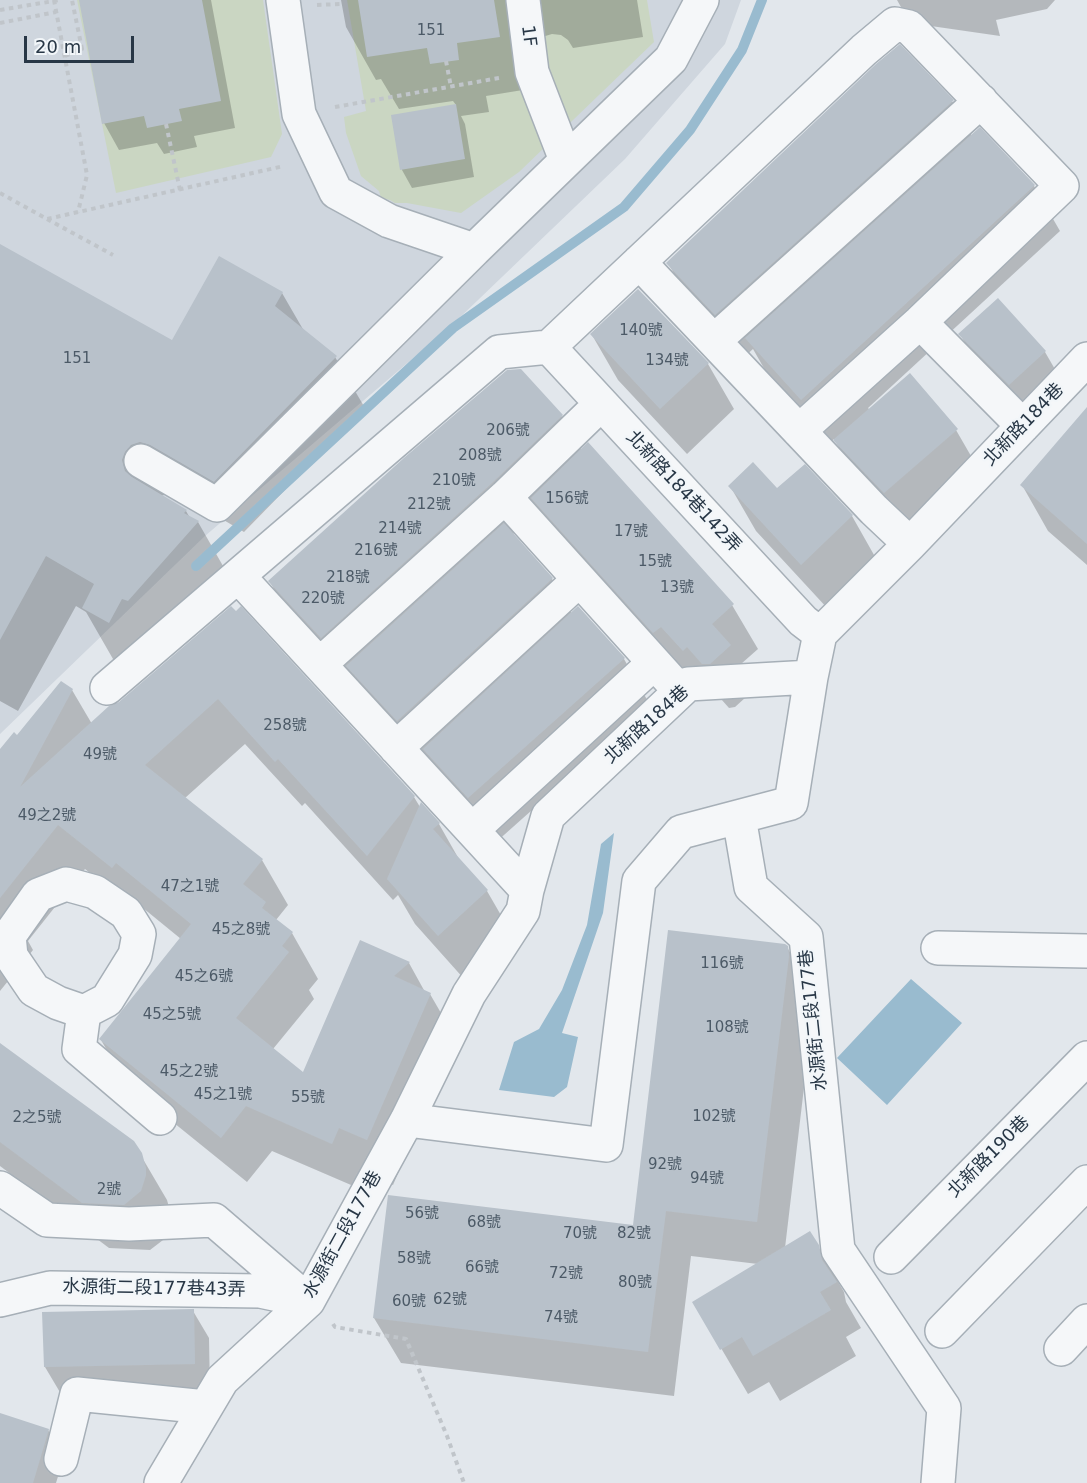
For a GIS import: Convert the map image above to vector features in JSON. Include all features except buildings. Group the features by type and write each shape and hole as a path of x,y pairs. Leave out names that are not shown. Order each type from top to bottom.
{"street":[{"path":"283,0 299,114 336,192 389,221 474,250"},
{"name":"1F","path":"523,0 532,72 566,160"},
{"path":"141,461 217,505 474,250 671,59 702,0"},
{"path":"107,688 499,352 549,346 864,50 895,24 909,27 1062,186 920,322 799,431"},
{"path":"714,341 981,101"},
{"path":"639,262 874,510 910,544"},
{"path":"920,322 1023,426"},
{"name":"北新路184巷142弄","path":"549,346 803,621 820,634"},
{"name":"北新路184巷","path":"820,634 910,544 1087,359"},
{"path":"320,664 505,497 602,404"},
{"path":"505,497 680,692"},
{"path":"238,576 527,890"},
{"path":"396,748 579,580"},
{"path":"407,1120 606,1145 639,881 681,832 791,804 820,634"},
{"path":"472,830 654,663"},
{"name":"北新路184巷","path":"548,816 688,684 811,677"},
{"name":"水源街二段177巷","path":"161,1483 222,1380 308,1301 407,1120 469,994 523,911 548,816"},
{"name":"水源街二段177巷","path":"739,817 751,887 806,937 837,1250 944,1408 938,1483"},
{"path":"938,948 1087,951"},
{"path":"84,1012 80,1049 160,1118"},
{"name":"北新路190巷","path":"891,1257 1087,1058"},
{"path":"942,1331 1087,1182"},
{"path":"0,1188 47,1220 129,1224 214,1220 308,1301"},
{"name":"水源街二段177巷43弄","path":"0,1300 50,1288 260,1291 308,1301"},
{"path":"1074,1350 1087,1322"},
{"path":"61,1459 77,1394 206,1407"}],"path":[{"path":"54,0 87,176 78,212"},
{"path":"0,10 60,0"},
{"path":"65,56 82,49 72,0"},
{"path":"0,23 56,12"},
{"path":"446,61 451,87"},
{"path":"332,108 475,82"},
{"path":"166,124 180,190"},
{"path":"46,219 288,166"},
{"path":"0,193 113,255"},
{"path":"308,1301 335,1327 405,1339 447,1436 464,1483"}],"shaded area":[{"path":"0,0 741,0 725,44 625,159 453,324 205,536 0,734"}],"green space":[{"path":"77,0 263,0 282,134 271,157 116,193"},
{"path":"347,0 647,0 654,42 519,172 461,213 395,203 381,198 379,191 361,176 346,133 344,117 366,111"}],"water":[{"path":"614,833 603,913 562,1033 578,1037 567,1087 554,1097 499,1090 514,1042 539,1029 562,990 587,925 601,844"},
{"path":"911,979 962,1023 887,1105 837,1058"}],"waterway":[{"path":"196,566 453,328 624,207 690,130 742,50 762,0"}]}
